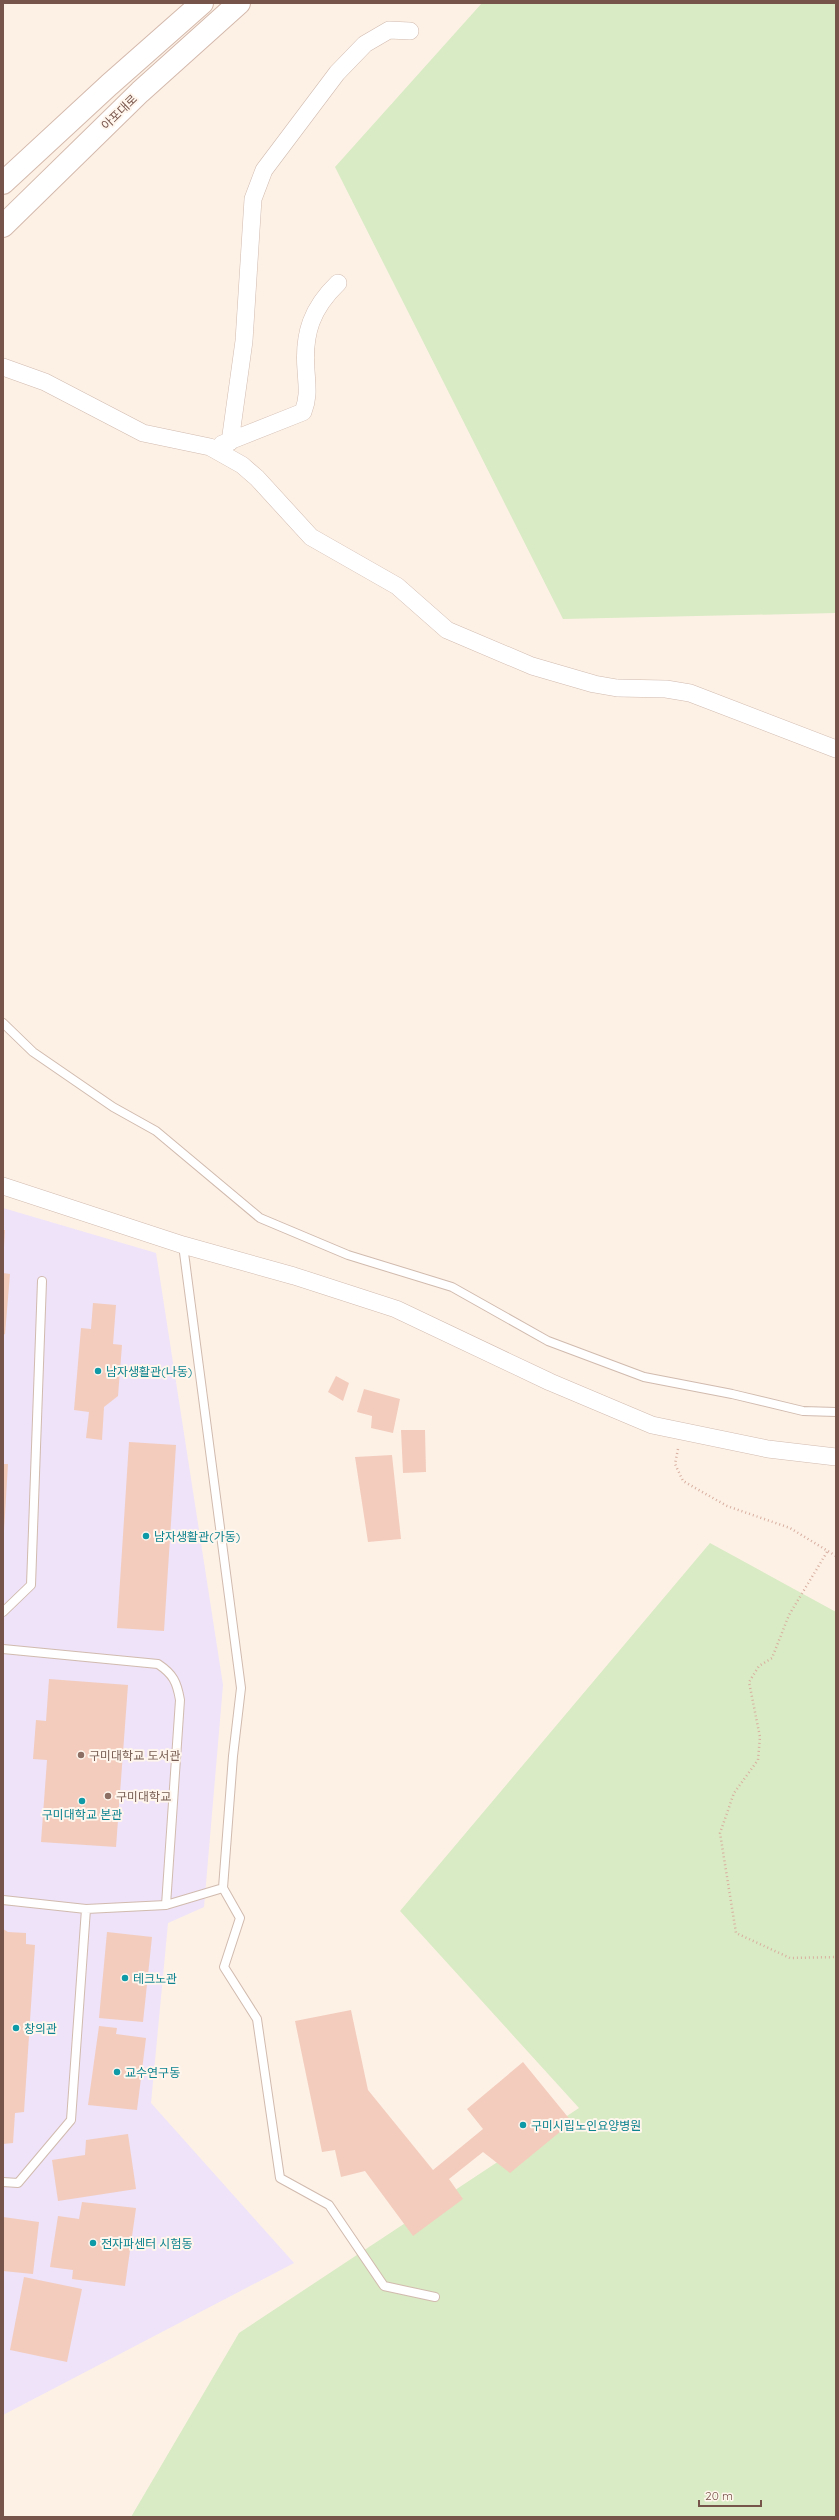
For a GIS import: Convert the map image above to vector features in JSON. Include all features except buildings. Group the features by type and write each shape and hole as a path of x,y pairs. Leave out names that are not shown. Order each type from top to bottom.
{"main road":[{"path":"3,183 108,85 202,3"},
{"name":"아포대로","path":"3,226 140,92 239,3"}],"street":[{"path":"230,442 244,341 253,199 264,170 337,73 365,44 389,30 410,31"},
{"path":"210,448 230,442 303,412 308,400 306,337 322,298 338,283"},
{"path":"3,367 45,382 142,432 210,448 242,465 257,478 311,537 397,586 447,630 532,666 594,684 617,688 666,689 690,693 836,749"},
{"path":"3,1186 183,1245 294,1276 396,1309 550,1382 652,1425 768,1449 836,1456"}],"lane":[{"path":"3,1023 33,1052 113,1107 156,1131 260,1218 348,1255 452,1287 548,1341 644,1377 732,1394 803,1411 836,1412"},
{"path":"183,1245 242,1688 233,1756 223,1888 240,1918 224,1967 257,2020 280,2178 329,2205 384,2286 435,2296"},
{"path":"3,1612 31,1585 42,1281"},
{"path":"3,1649 158,1664 169,1672 177,1682 180,1700 166,1905"},
{"path":"3,1900 86,1909 166,1905 223,1888"},
{"path":"3,2182 18,2183 71,2120 86,1909"}],"path":[{"path":"680,1431 675,1464 682,1481 727,1506 790,1528 827,1552 836,1556"},
{"path":"827,1552 789,1616 772,1658 759,1666 749,1682 760,1737 758,1760 734,1793 720,1833 736,1933 790,1958 836,1957"}],"shaded area":[{"name":"구미대학교","path":"3,1208 156,1253 223,1685 204,1907 168,1923 151,2103 294,2263 3,2415"}],"green space":[{"path":"482,3 836,3 836,613 563,619 335,167"},
{"path":"710,1543 836,1612 836,2517 131,2517 239,2333 579,2108 400,1911"}],"place":[{"name":"남자생활관(나동)","path":"98,1371"},
{"name":"남자생활관(가동)","path":"146,1536"},
{"name":"구미대학교 도서관","path":"81,1755"},
{"name":"구미대학교","path":"108,1796"},
{"name":"구미대학교 본관","path":"82,1801"},
{"name":"테크노관","path":"125,1978"},
{"name":"창의관","path":"16,2028"},
{"name":"교수연구동","path":"117,2072"},
{"name":"구미시립노인요양병원","path":"523,2125"},
{"name":"전자파센터 시험동","path":"93,2243"}]}
